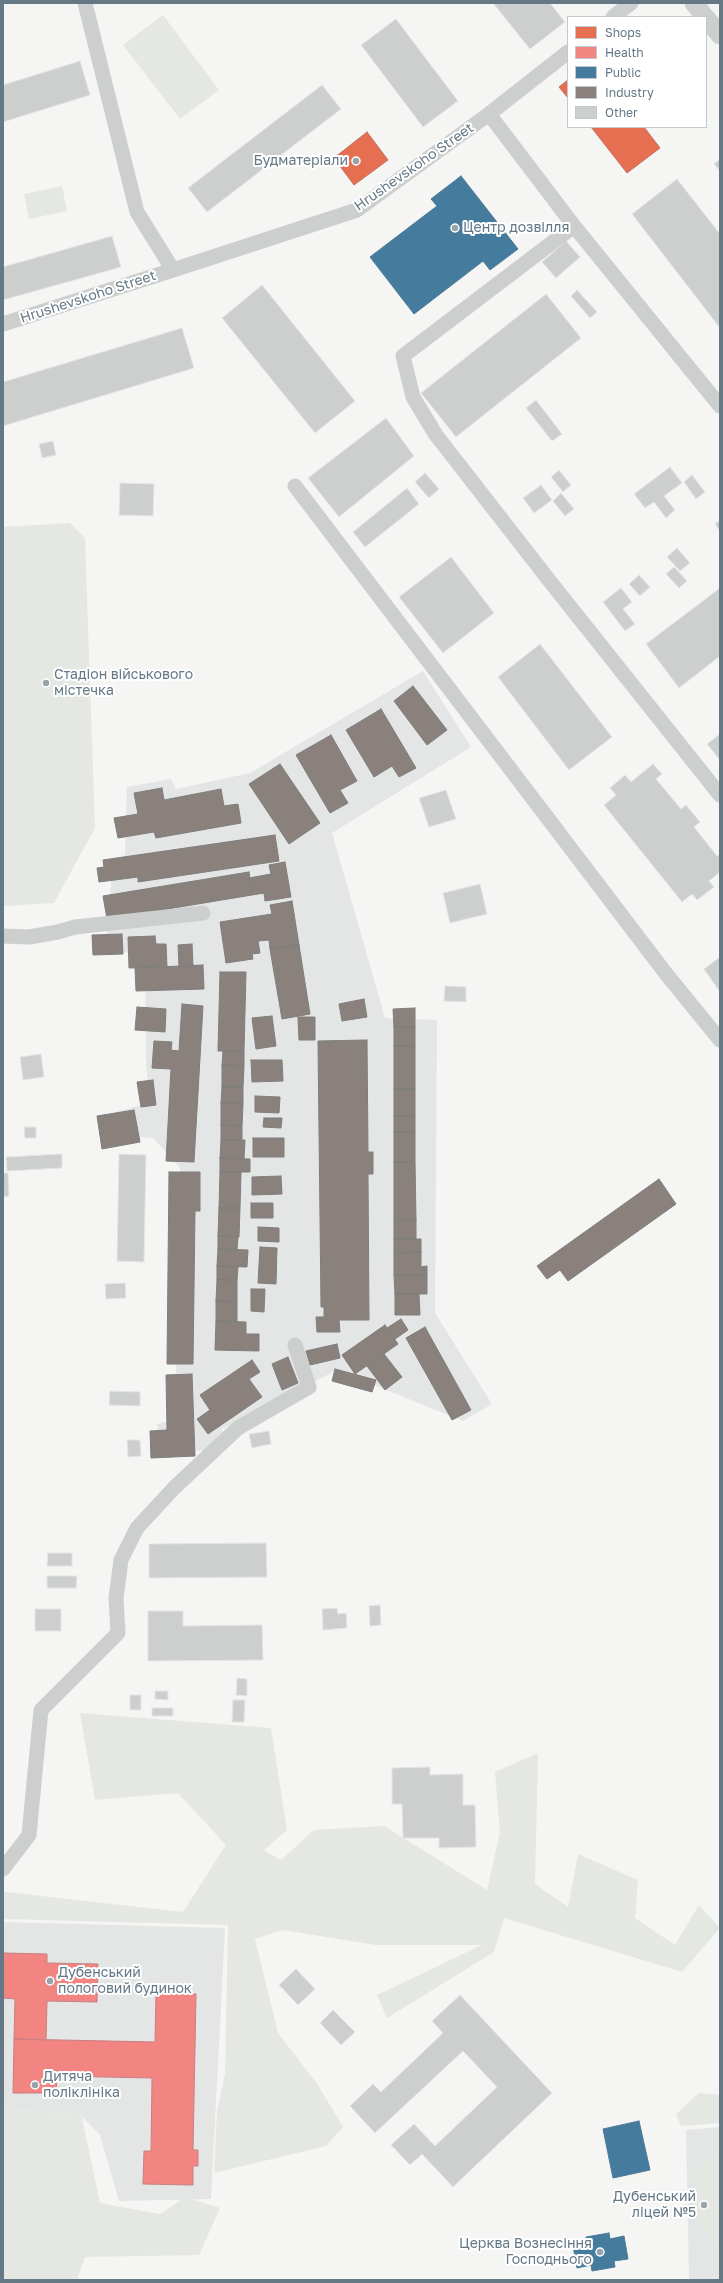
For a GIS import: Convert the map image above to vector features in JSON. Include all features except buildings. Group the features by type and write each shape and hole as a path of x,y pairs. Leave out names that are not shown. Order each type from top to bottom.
{"street":[{"name":"Hrushevskoho Street","path":"85,3 137,212 173,270"},
{"path":"614,16 631,3"},
{"path":"694,3 705,16"},
{"path":"707,18 720,35"},
{"name":"Hrushevskoho Street","path":"3,324 357,210 489,114 567,53"},
{"path":"489,114 574,226 720,406"},
{"path":"574,226 403,356 413,397 436,435 455,460 720,795"},
{"path":"295,486 667,975 720,1040"},
{"path":"3,936 29,937 58,932 75,927 203,913"},
{"path":"3,1869 29,1835 41,1710 118,1633 116,1598 121,1560 137,1528 174,1488 238,1428 309,1387 295,1345"}],"shaded area":[{"path":"163,15 219,90 180,119 123,45"},
{"path":"62,186 67,211 29,219 24,194"},
{"name":"Стадіон військового містечка","path":"70,523 85,538 95,828 54,903 3,906 3,527"},
{"path":"423,671 471,747 332,833 385,1018 437,1020 435,1313 492,1404 463,1421 337,1370 222,1429 222,1450 161,1452 157,1424 175,1420 180,1168 153,1138 121,1136 115,1112 150,1103 146,1064 145,952 105,953 113,860 125,855 127,787 171,779 176,789 250,773"},
{"path":"80,1713 271,1728 287,1830 264,1850 281,1860 314,1830 384,1826 487,1890 500,1832 495,1772 538,1753 535,1884 568,1907 578,1854 638,1880 635,1918 675,1945 699,1905 720,1928 682,1972 504,1918 494,1952 387,2018 377,1995 482,1945 376,1945 282,1930 255,1939 278,2033 318,2085 343,2127 326,2146 214,2173 217,2111 225,2074 228,1925 3,1919 3,1893 6,1892 183,1912 226,1845 178,1793 95,1800"},
{"path":"3,1922 225,1928 211,2199 119,2201 100,2135 78,2113 7,2111 3,2108"},
{"path":"699,2093 720,2095 720,2123 681,2126 676,2114"},
{"path":"3,2108 7,2111 81,2113 100,2203 160,2214 185,2197 220,2208 199,2255 85,2257 77,2280 3,2280"},
{"name":"Дубенський ліцей №5","path":"720,2127 720,2280 689,2280 686,2130"},
{"path":"720,2146 720,2247 710,2240 698,2224 692,2205 692,2187 697,2169 710,2153"}],"place":[{"name":"Будматеріали","path":"356,161"},
{"name":"Центр дозвілля","path":"455,228"},
{"name":"Стадіон військового містечка","path":"46,683"},
{"name":"Дубенський пологовий будинок","path":"50,1981"},
{"name":"Дитяча поліклініка","path":"35,2085"},
{"name":"Дубенський ліцей №5","path":"704,2205"},
{"name":"Церква Вознесіння Господнього","path":"600,2252"}]}
